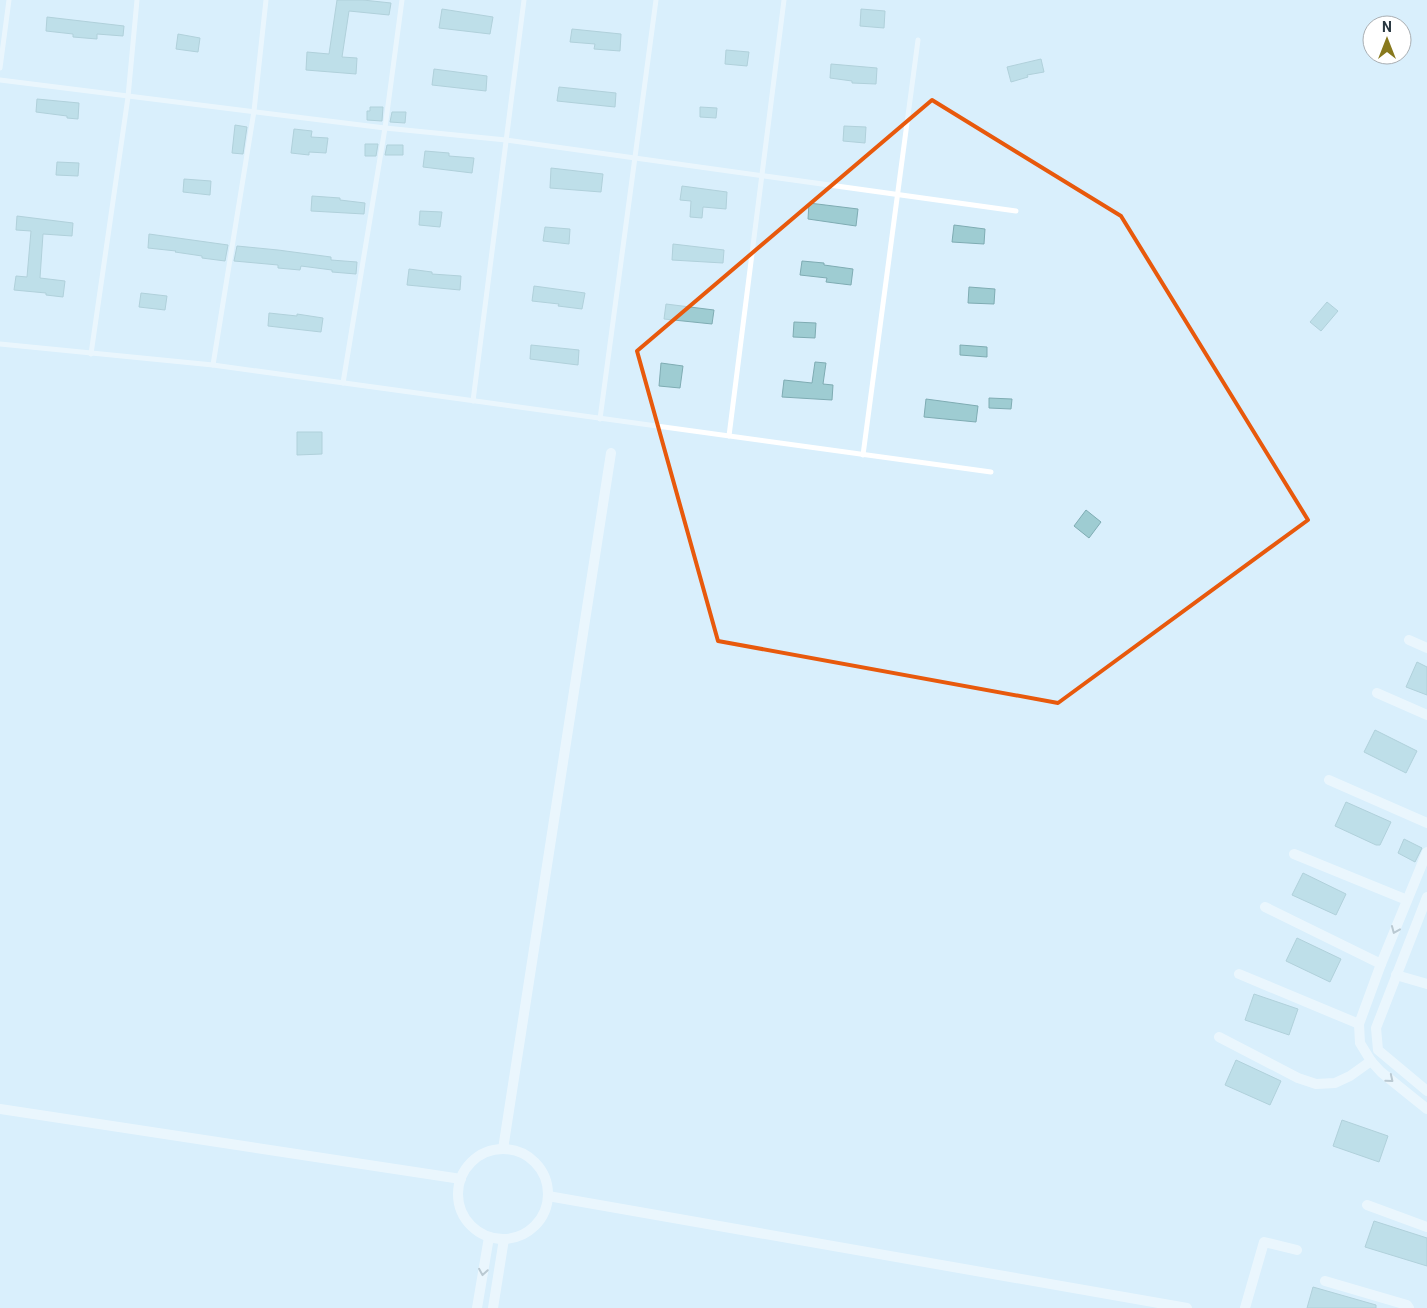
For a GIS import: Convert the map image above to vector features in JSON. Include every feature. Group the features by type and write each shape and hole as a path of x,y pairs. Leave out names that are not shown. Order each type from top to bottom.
{"street":[{"path":"503,1149 611,453"},
{"path":"1409,640 1427,648"},
{"path":"1378,692 1427,715"},
{"path":"1329,780 1427,823"},
{"path":"1427,852 1381,964 1359,1024 1360,1043 1371,1061 1427,1109"},
{"path":"1294,854 1409,896 1427,897 1376,1028 1378,1050 1427,1092"},
{"path":"1265,907 1381,964"},
{"path":"1239,974 1359,1024"},
{"path":"1396,975 1427,984"},
{"path":"1219,1037 1298,1078 1316,1084 1335,1083 1350,1076 1371,1061"},
{"path":"0,1109 461,1179"},
{"path":"503,1149 527,1155 538,1165 546,1178 548,1196 546,1208 539,1221 528,1231 514,1238 504,1239 489,1237 472,1227 463,1215 458,1201 458,1186 463,1172 472,1161 484,1153 503,1149"},
{"path":"548,1196 1187,1308"},
{"path":"1367,1205 1427,1227"},
{"path":"489,1237 478,1304 494,1305 504,1239"},
{"path":"1245,1308 1264,1242 1297,1250"},
{"path":"1325,1281 1407,1305 1409,1308"}],"lane":[{"path":"0,68 9,0"},
{"path":"91,354 128,97 137,0"},
{"path":"213,365 254,111 266,0"},
{"path":"343,383 385,128 402,0"},
{"path":"473,401 524,0"},
{"path":"600,419 656,0"},
{"path":"729,436 784,0"},
{"path":"863,455 918,40"},
{"path":"0,80 385,128 506,140 1016,211"},
{"path":"0,344 213,365 991,472"}],"highlighted area":[{"path":"932,100 1121,216 1308,520 1058,703 718,641 637,351"}],"building":[{"path":"337,0 391,3 389,15 349,11 342,57 357,58 356,74 306,70 307,52 329,54"},
{"path":"442,9 493,17 490,34 439,28"},
{"path":"861,9 885,11 884,28 860,26"},
{"path":"47,17 124,26 123,36 97,34 97,39 73,37 73,34 46,31"},
{"path":"572,29 621,34 620,51 594,49 595,44 570,42"},
{"path":"178,34 200,38 198,52 176,49"},
{"path":"726,50 749,52 747,66 725,64"},
{"path":"1041,59 1044,72 1027,75 1028,77 1011,82 1007,67"},
{"path":"831,64 877,68 876,84 852,83 852,81 830,78"},
{"path":"434,69 487,76 486,91 432,85"},
{"path":"559,87 616,93 615,107 557,101"},
{"path":"37,99 79,103 78,119 36,112"},
{"path":"370,107 383,107 382,121 367,120 367,111 370,111"},
{"path":"700,107 717,108 716,118 700,117"},
{"path":"392,112 406,112 405,123 390,122"},
{"path":"235,125 247,127 243,154 232,153"},
{"path":"844,126 866,127 865,143 843,141"},
{"path":"294,129 312,131 311,137 328,138 326,153 309,152 309,155 291,153"},
{"path":"365,144 378,144 376,156 365,156"},
{"path":"387,145 403,145 403,155 385,155"},
{"path":"425,151 449,153 449,156 474,158 472,173 423,167"},
{"path":"57,162 79,163 78,176 56,175"},
{"path":"551,168 603,174 601,192 550,188"},
{"path":"184,179 211,181 210,195 183,192"},
{"path":"682,186 727,192 726,209 703,207 702,218 690,217 691,201 680,200"},
{"path":"312,196 340,198 340,200 365,203 364,214 311,211"},
{"path":"809,203 858,209 856,226 808,219"},
{"path":"420,211 442,212 440,227 419,225"},
{"path":"17,216 73,223 72,236 43,234 40,278 65,281 63,297 46,295 46,293 14,290 16,276 27,277 31,231 16,230"},
{"path":"954,225 985,229 984,244 952,242"},
{"path":"545,227 570,229 569,244 543,241"},
{"path":"149,234 228,245 225,261 202,258 202,256 176,251 148,248"},
{"path":"673,244 724,250 723,263 672,260"},
{"path":"237,246 331,257 331,260 357,262 356,274 301,266 300,270 278,268 278,265 234,261"},
{"path":"802,261 853,269 851,285 826,282 827,278 800,275"},
{"path":"409,269 432,272 432,274 461,276 460,290 407,285"},
{"path":"534,286 585,293 582,309 532,301"},
{"path":"969,287 995,289 994,304 968,303"},
{"path":"141,293 167,296 165,310 139,307"},
{"path":"1327,302 1338,311 1321,331 1310,322"},
{"path":"666,304 714,310 712,324 664,319"},
{"path":"269,313 297,316 297,314 323,318 321,332 268,326"},
{"path":"794,322 816,323 815,338 793,337"},
{"path":"531,345 579,350 578,365 530,359"},
{"path":"960,345 987,347 987,357 960,355"},
{"path":"815,362 826,363 823,384 833,385 832,400 782,397 784,380 812,383"},
{"path":"661,363 683,366 680,388 659,386"},
{"path":"989,398 1012,399 1011,409 989,408"},
{"path":"926,399 978,406 976,422 924,417"},
{"path":"297,432 322,432 322,454 297,455"},
{"path":"1086,510 1101,522 1089,538 1074,526"},
{"path":"1417,662 1427,667 1427,695 1406,687"},
{"path":"1375,730 1417,751 1406,773 1364,752"},
{"path":"1346,802 1391,822 1380,845 1376,845 1335,826"},
{"path":"1404,839 1422,848 1415,862 1398,853"},
{"path":"1303,873 1346,894 1336,915 1292,895"},
{"path":"1297,938 1341,959 1330,982 1286,961"},
{"path":"1254,994 1298,1009 1289,1035 1245,1020"},
{"path":"1236,1060 1281,1081 1270,1105 1225,1085"},
{"path":"1342,1120 1388,1136 1379,1162 1333,1146"},
{"path":"1374,1221 1427,1238 1427,1266 1365,1247"},
{"path":"1313,1287 1376,1305 1376,1308 1307,1308"}]}
